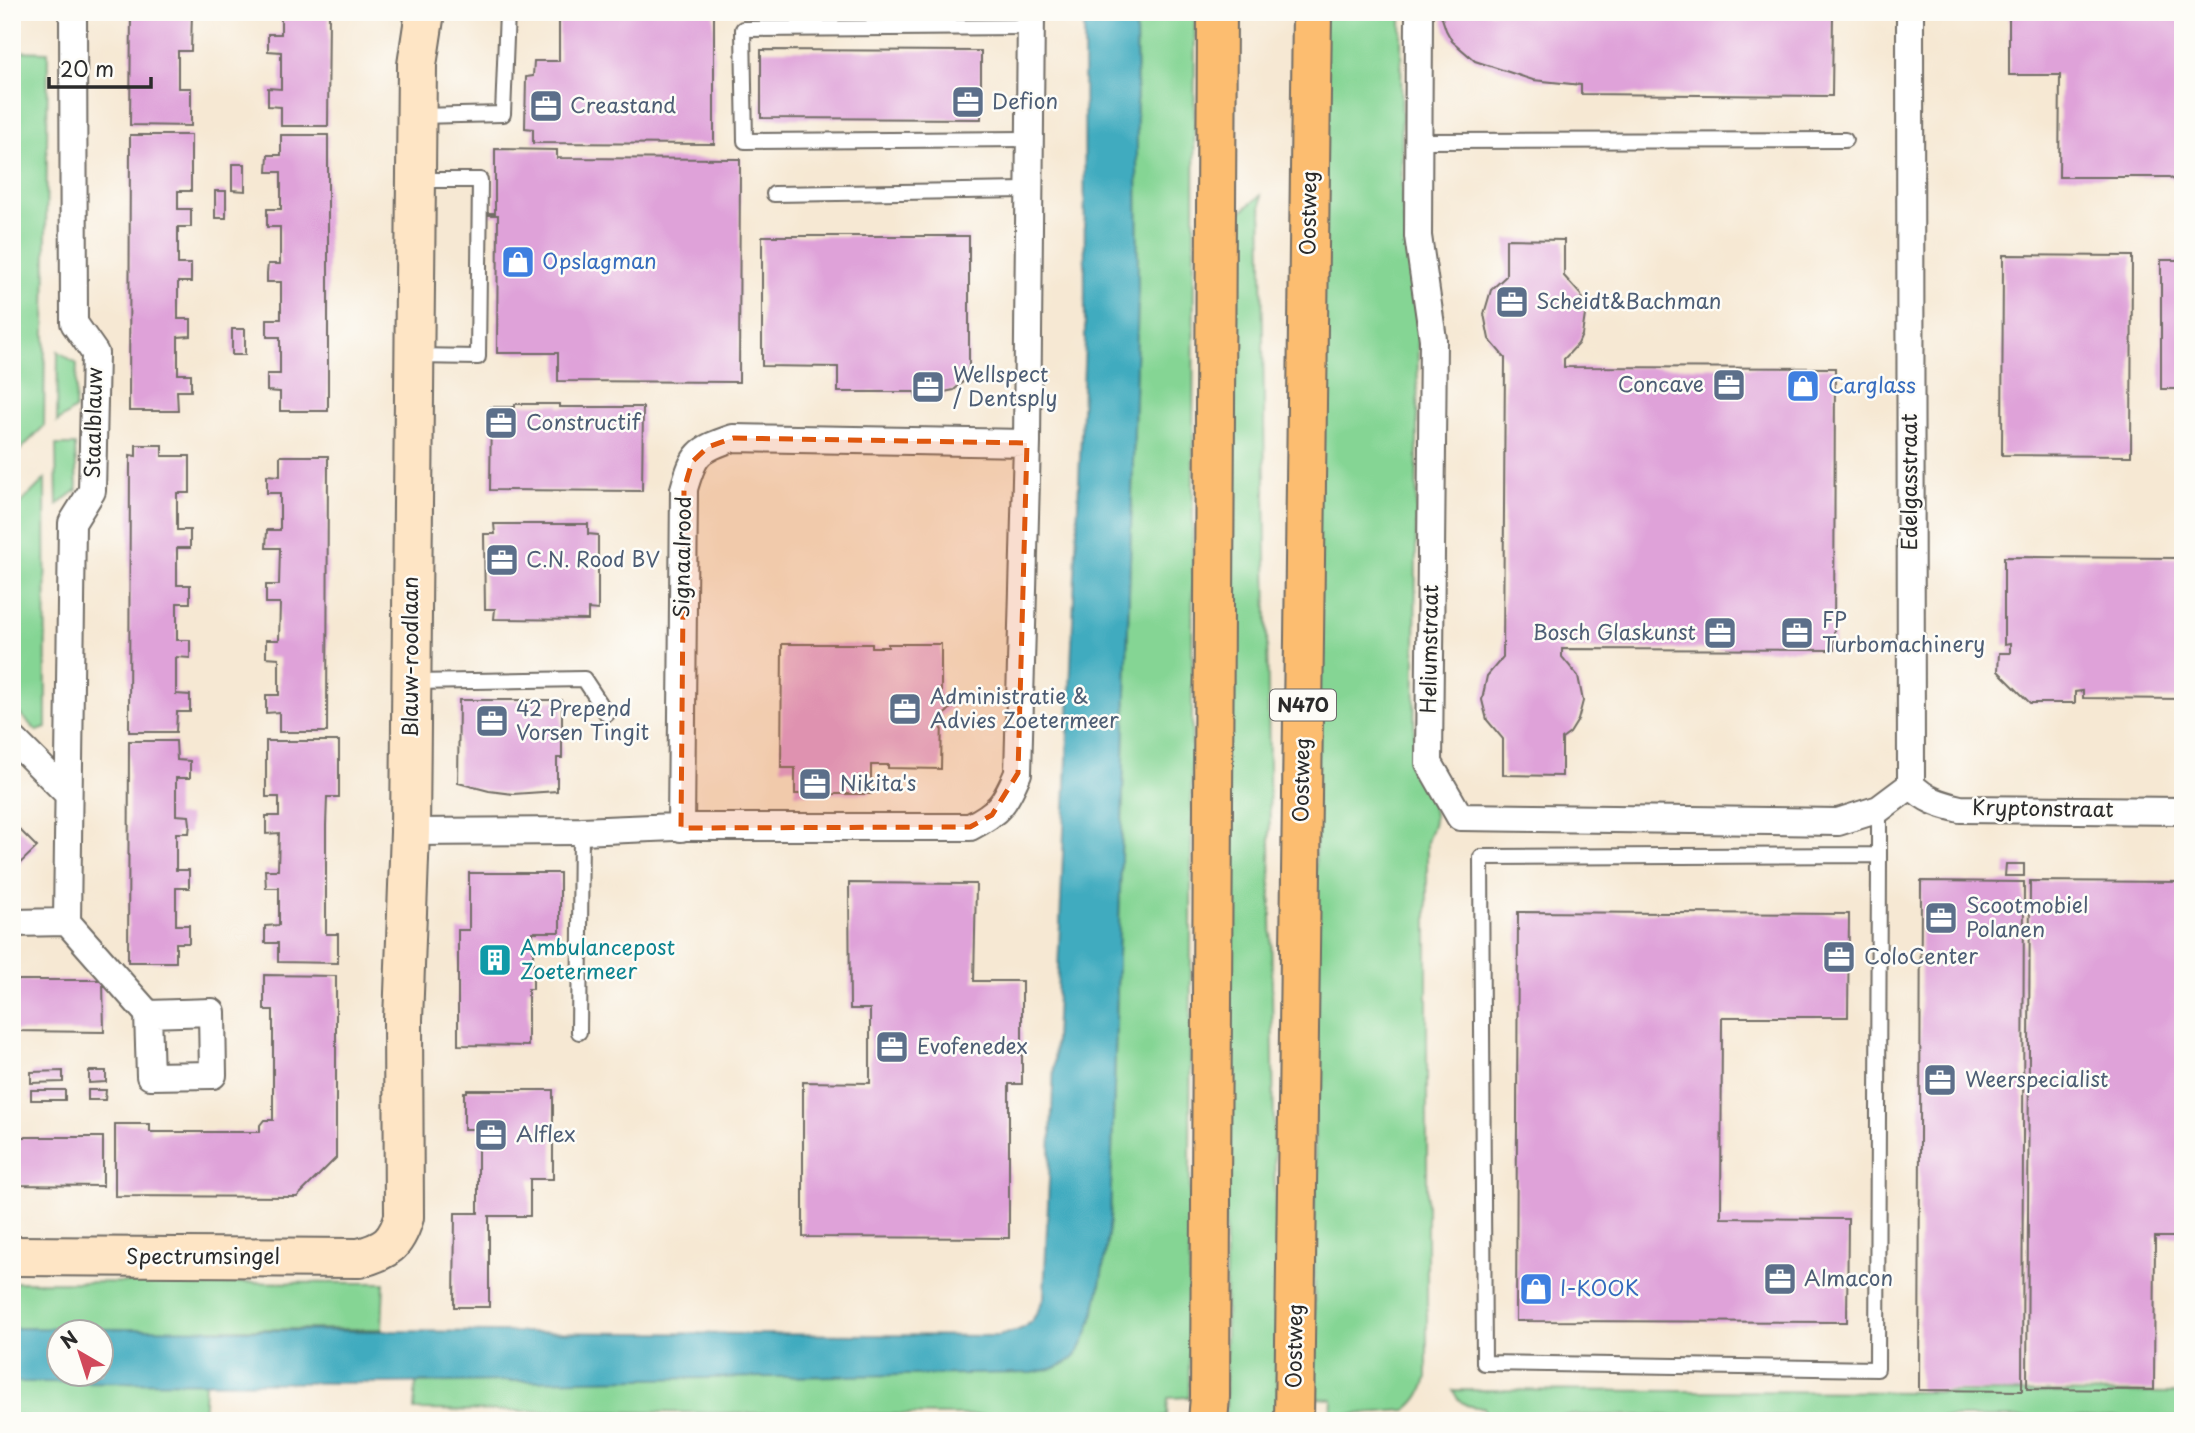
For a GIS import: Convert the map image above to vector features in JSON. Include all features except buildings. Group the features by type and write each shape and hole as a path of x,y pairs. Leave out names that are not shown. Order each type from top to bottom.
{"main road":[{"path":"1209,1409 1217,12"},
{"name":"Oostweg","path":"1294,1410 1312,12"}],"street":[{"name":"Staalblauw","path":"67,922 72,523 92,491 95,353 74,323 73,12"},
{"name":"Blauw-roodlaan","path":"390,1245 400,1232 404,1217 402,1020 410,832 416,65 407,12"},
{"name":"Blauw-roodlaan","path":"416,65 425,12"},
{"name":"Heliumstraat","path":"1419,12 1418,236 1433,339 1429,763 1460,817 1838,822 1879,809 1911,785"},
{"name":"Edelgasstraat","path":"1910,12 1911,785"},
{"path":"410,832 970,827 992,815 1008,797 1018,773 1027,443 1031,19"},
{"name":"Signaalrood","path":"681,828 684,489 692,461 708,447 733,439 1027,443"},
{"path":"12,738 67,793"},
{"name":"Kryptonstraat","path":"1911,785 1921,796 1934,803 1960,809 2183,811"},
{"path":"12,923 67,922 149,1014"},
{"name":"Spectrumsingel","path":"12,1256 359,1258 379,1253 390,1245"}],"lane":[{"path":"416,116 503,114 508,12"},
{"path":"1030,139 745,141 743,29 1031,19"},
{"path":"1418,141 1845,140"},
{"path":"414,356 478,357 480,180 415,180"},
{"path":"774,194 1030,191"},
{"path":"411,682 584,679 607,714"},
{"path":"1879,809 1879,855 1877,1369 1484,1363 1481,857 1879,855"},
{"path":"579,1032 581,831"}],"highlighted area":[{"path":"733,438 1027,443 1018,773 992,815 970,827 681,828 684,489 692,462 708,447"}],"green space":[{"path":"1136,12 1195,12 1189,1397 1168,1398 1167,1417 414,1410 416,1383 1073,1357 1094,1308 1110,1220 1138,297"},
{"path":"1318,12 1401,12 1402,208 1418,340 1414,762 1434,814 1427,842 1427,1378 1420,1396 1406,1410 1331,1416 1332,1399 1314,1398"},
{"path":"12,51 48,52 44,426 12,458"},
{"path":"1261,195 1278,1417 1226,1420 1223,226"},
{"path":"58,351 77,364 75,409 57,422"},
{"path":"56,445 75,445 77,490 57,505"},
{"path":"45,479 46,728 37,731 12,706 12,512"},
{"path":"12,1282 384,1283 382,1329 208,1329 203,1421 12,1421"},
{"path":"1453,1390 2183,1393 2183,1418 1485,1415 1484,1407 1466,1404 1458,1399"}],"water":[{"path":"1084,12 1136,12 1138,297 1110,1220 1094,1312 1081,1347 1073,1358 1059,1366 1032,1373 389,1383 116,1382 116,1329 998,1336 1017,1331 1028,1324 1044,1297 1085,341"},
{"path":"12,1328 46,1328 46,1382 12,1382"}],"place":[{"name":"Defion","path":"968,102"},
{"name":"Creastand","path":"546,106"},
{"name":"Opslagman","path":"518,262"},
{"name":"Scheidt&Bachman","path":"1512,302"},
{"name":"Concave","path":"1729,385"},
{"name":"Carglass","path":"1803,386"},
{"name":"Wellspect / Dentsply","path":"928,387"},
{"name":"Constructif","path":"501,423"},
{"name":"C.N. Rood BV","path":"502,560"},
{"name":"Bosch Glaskunst","path":"1720,633"},
{"name":"FP Turbomachinery","path":"1797,633"},
{"name":"Administratie & Advies Zoetermeer","path":"905,709"},
{"name":"42 Prepend Vorsen Tingit","path":"492,721"},
{"name":"Nikita's","path":"815,784"},
{"name":"Scootmobiel Polanen","path":"1941,918"},
{"name":"ColoCenter","path":"1839,957"},
{"name":"Ambulancepost Zoetermeer","path":"495,960"},
{"name":"Evofenedex","path":"892,1047"},
{"name":"Weerspecialist","path":"1940,1080"},
{"name":"Alflex","path":"491,1135"},
{"name":"Almacon","path":"1780,1279"},
{"name":"I-KOOK","path":"1536,1289"}]}
